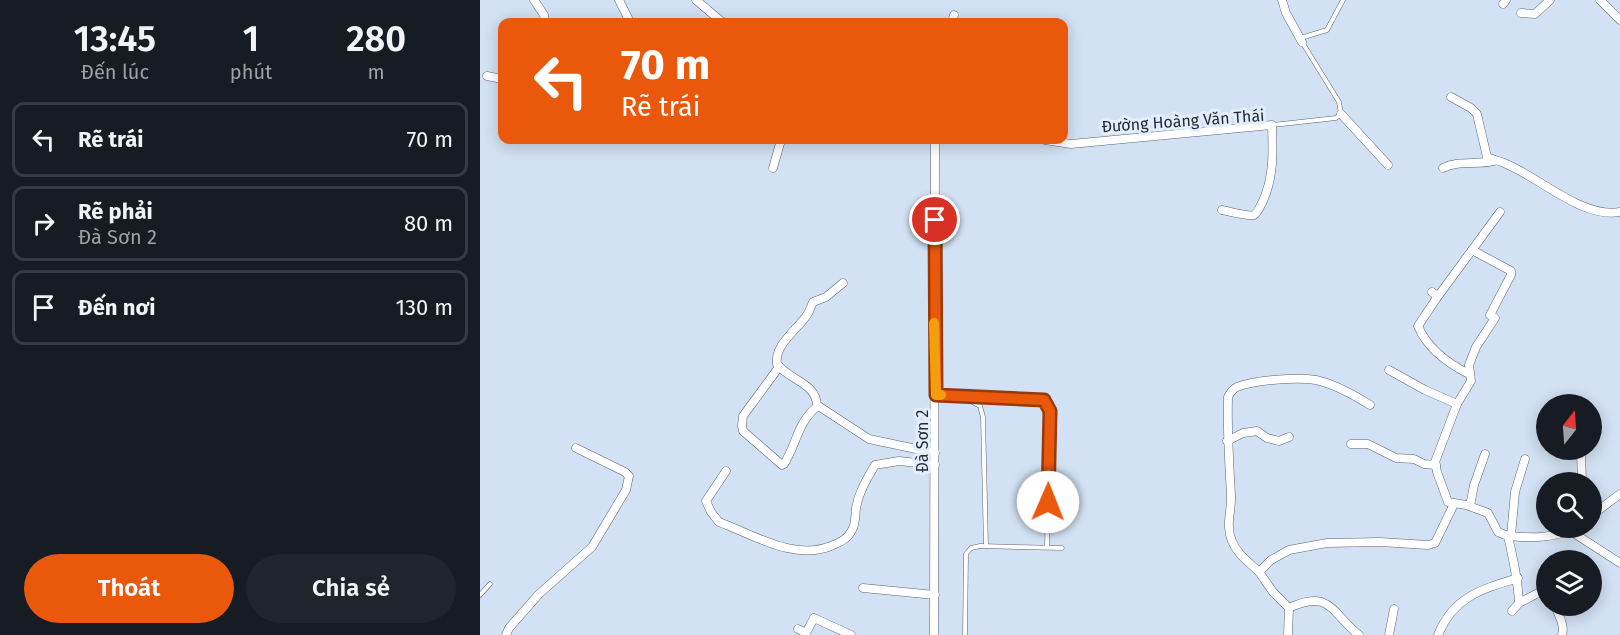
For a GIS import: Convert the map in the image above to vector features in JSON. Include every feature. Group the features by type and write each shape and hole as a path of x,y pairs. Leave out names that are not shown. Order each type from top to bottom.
{"street":[{"path":"534,0 544,18"},
{"path":"619,0 628,18"},
{"path":"696,0 717,18"},
{"path":"1282,0 1286,13 1302,42"},
{"path":"1521,13 1538,12 1550,0"},
{"path":"1600,0 1620,20"},
{"path":"487,76 498,78"},
{"path":"1451,97 1477,114 1485,154 1601,212 1610,214 1620,212"},
{"path":"1341,114 1388,165"},
{"name":"Đường Hoàng Văn Thái","path":"1068,144 1272,125 1271,178 1258,210 1249,215 1222,210"},
{"path":"773,168 780,144"},
{"name":"Đà Sơn 2","path":"934,635 935,144"},
{"path":"1443,168 1456,163 1483,163 1494,160"},
{"path":"1469,374 1450,365 1440,357 1418,326 1434,296 1500,212"},
{"path":"1472,250 1511,272 1490,315 1495,318 1476,347 1469,364 1471,381 1456,404 1435,462 1448,502 1470,506 1488,513 1498,532 1509,536 1536,537"},
{"path":"843,283 826,297 813,302 807,315 780,348 776,360 779,368 811,390 818,406 869,439 935,453"},
{"path":"779,368 743,416 744,431 782,465 798,431 811,411 818,406"},
{"path":"1389,370 1456,404"},
{"path":"1288,635 1289,608 1273,592 1259,572 1240,554 1232,540 1227,521 1231,496 1227,441 1228,397 1231,391 1239,387 1288,379 1316,380 1352,394 1370,405"},
{"path":"1227,441 1244,433 1257,431 1267,438 1279,441 1289,437"},
{"path":"1352,444 1368,444 1396,458 1414,459 1424,464 1436,465"},
{"path":"506,635 509,628 539,594 592,547 626,489 629,476 625,472 576,448"},
{"path":"1470,506 1474,484 1485,454"},
{"path":"1519,603 1518,578 1514,568 1509,536 1515,492 1525,459"},
{"path":"726,471 707,496 706,501 715,518 719,522 779,546 802,552 823,549 846,540 854,528 861,488 875,465 899,461 935,465"},
{"path":"1602,508 1616,502 1620,494"},
{"path":"1259,572 1270,560 1289,550 1327,543 1435,543 1454,504"},
{"path":"1584,538 1620,563"},
{"path":"1438,635 1453,612 1472,594 1518,578"},
{"path":"863,588 935,595"},
{"path":"1512,611 1519,603 1536,594"},
{"path":"1289,608 1312,600 1323,602 1340,614 1359,635"},
{"path":"1389,635 1394,609"},
{"path":"1559,616 1562,635"},
{"path":"798,629 806,633 814,618 851,635"}],"lane":[{"path":"1272,125 1336,118 1341,114 1339,102 1302,42 1304,37 1327,30 1343,0"},
{"path":"936,395 1044,400 1050,411 1047,547"},
{"path":"965,398 980,406 983,417 986,546"},
{"path":"965,635 966,555 971,548 986,546 1062,548"},
{"path":"480,595 490,584"}],"slow traffic":[{"path":"934,323 936,395 941,395"}],"route":[{"path":"935,220 936,395 1044,400 1050,411 1048,502"}]}
